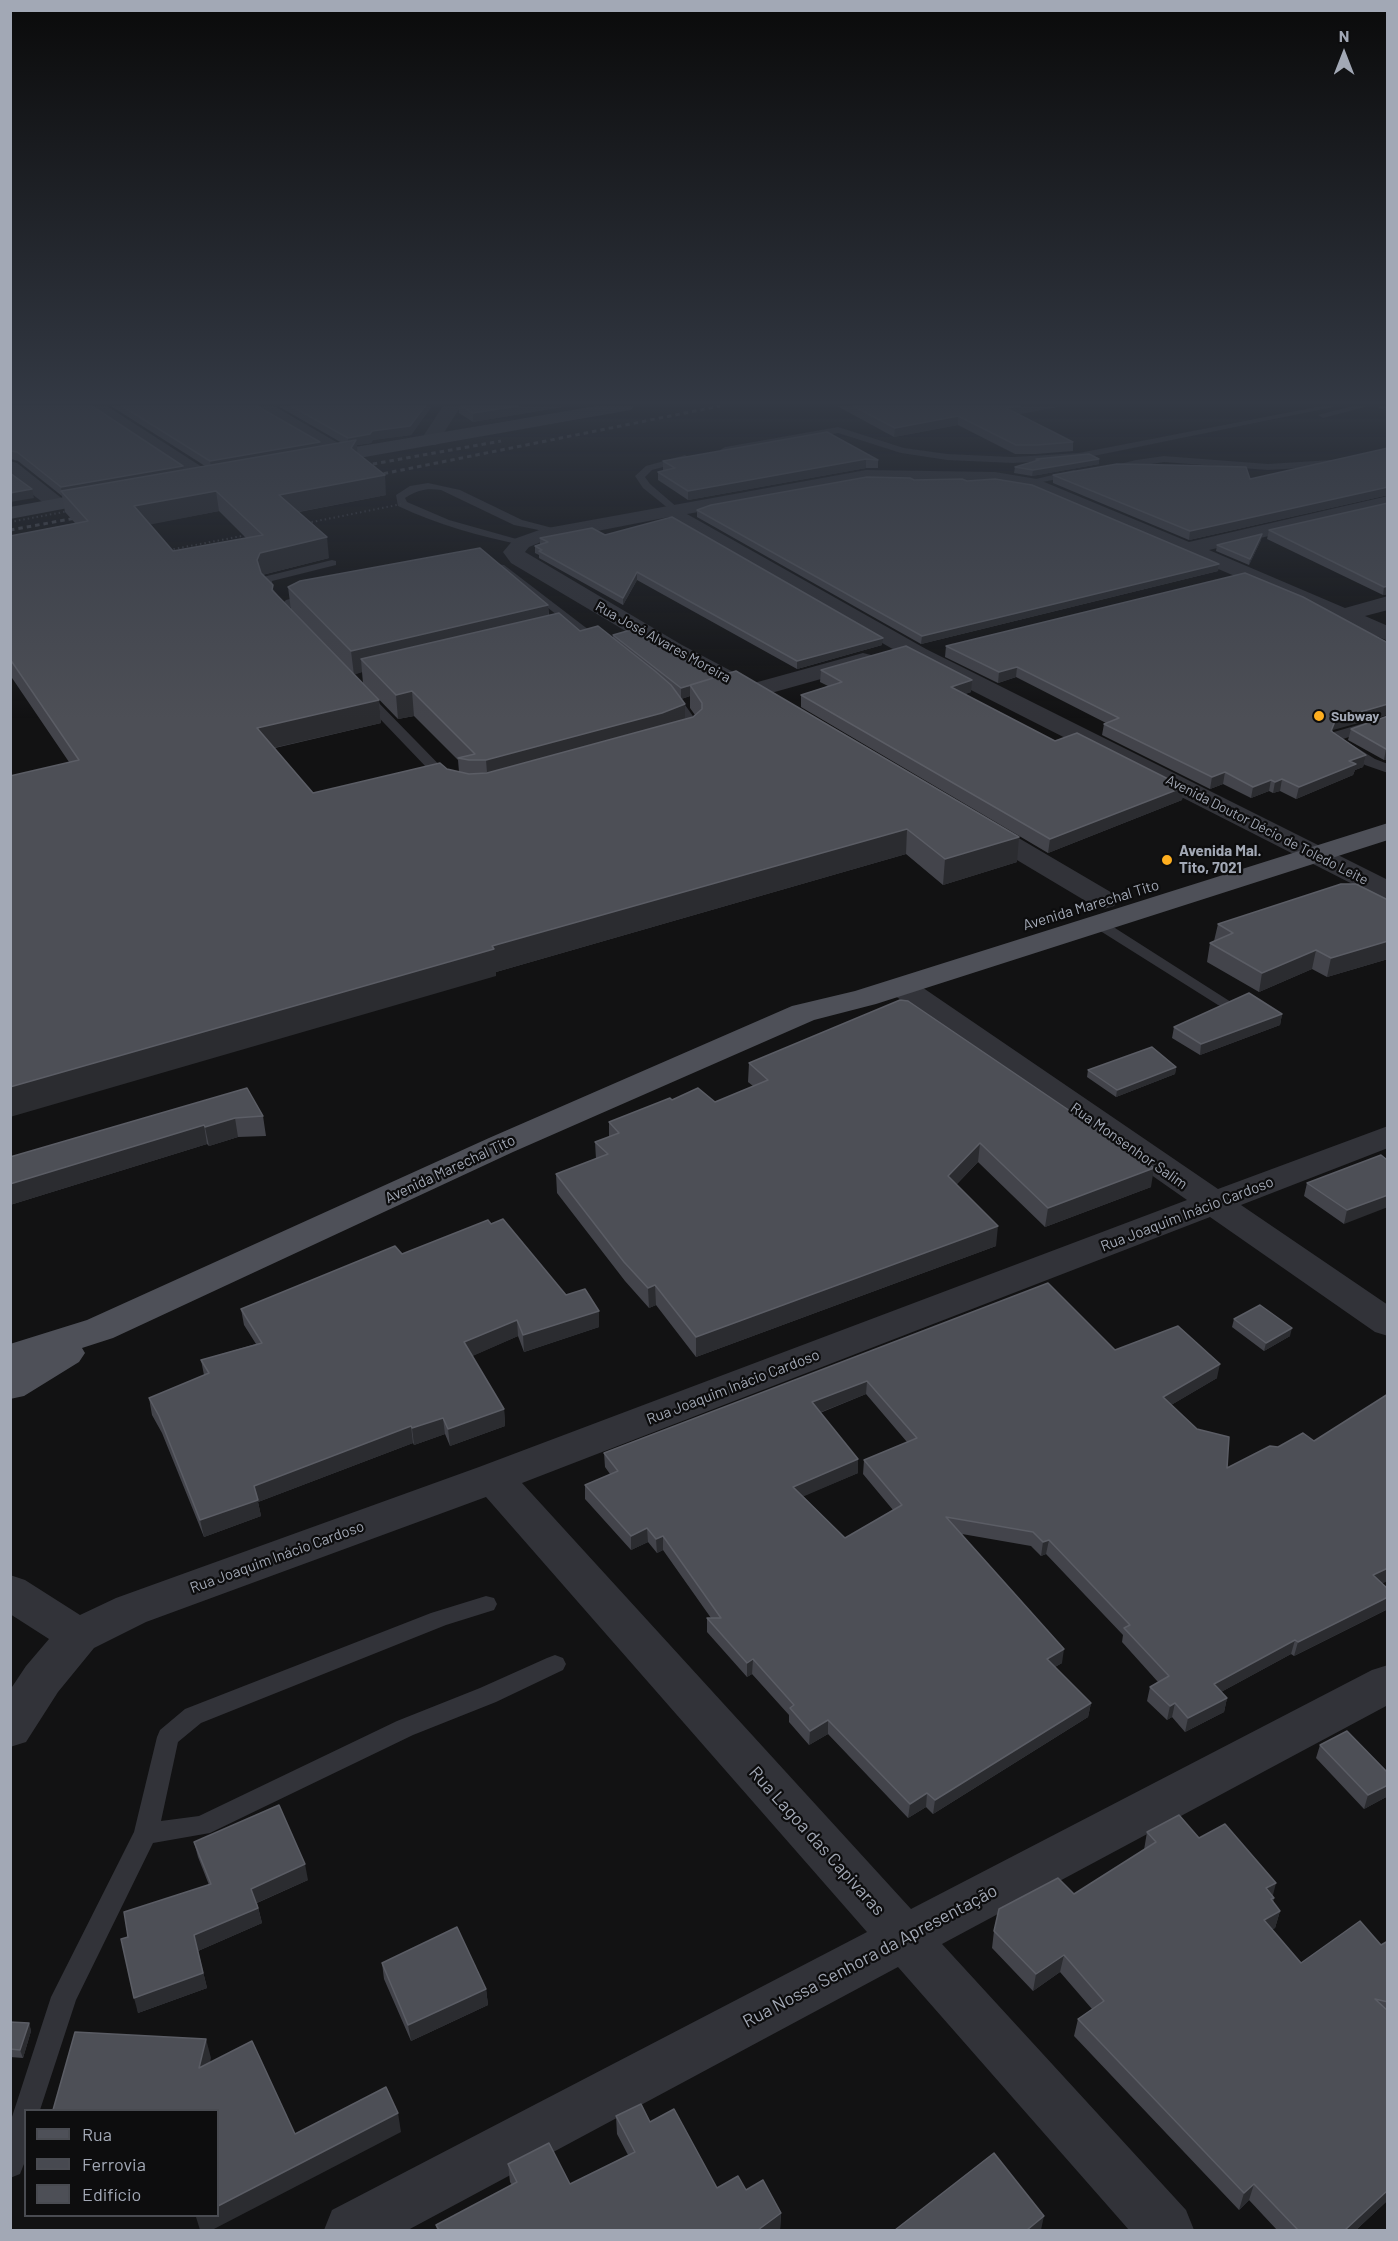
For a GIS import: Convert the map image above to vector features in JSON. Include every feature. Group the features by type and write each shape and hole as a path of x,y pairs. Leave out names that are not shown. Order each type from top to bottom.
{"main road":[{"name":"Avenida Marechal Tito","path":"802,1013 818,1000 852,983 1036,933 1303,849 1388,815"},
{"name":"Avenida Marechal Tito","path":"1303,849 1388,831"},
{"name":"Avenida Marechal Tito","path":"10,1358 100,1329 501,1144 802,1013 902,987 1036,933"},
{"name":"Avenida Marechal Tito","path":"10,1386 47,1365 100,1329"}],"street":[{"path":"522,542 671,511"},
{"name":"Avenida Doutor Décio de Toledo Leite","path":"674,511 681,519 913,651 1388,891"},
{"path":"1096,511 1388,633"},
{"path":"1187,549 1351,511"},
{"name":"Rua José Alvares Moreira","path":"522,542 515,547 514,552 518,559 739,690 782,709"},
{"path":"1210,583 1245,574"},
{"path":"1342,615 1388,603"},
{"path":"739,690 913,651 953,645"},
{"path":"963,817 1102,912"},
{"name":"Rua Monsenhor Salim","path":"902,987 1212,1204 1388,1323"},
{"name":"Rua Joaquim Inácio Cardoso","path":"78,1636 131,1610 493,1478 1388,1136"},
{"name":"Rua Lagoa das Capivaras","path":"493,1478 1166,2230"},
{"path":"10,1592 78,1636 42,1678 10,1728"},
{"name":"Rua Nossa Senhora da Apresentação","path":"352,2230 1388,1683"}],"lane":[{"path":"419,511 478,534 522,542"},
{"path":"491,511 510,520 563,532"},
{"path":"284,606 269,592 267,579 332,563"},
{"path":"485,565 500,567 572,628 684,704 694,731 688,736 488,791 471,792 454,788 355,680 282,610 284,606 302,599 485,565"},
{"path":"1388,720 1338,735 1336,740 1370,762 1388,768"},
{"path":"1102,912 1223,1002"},
{"path":"27,2109 64,1997 146,1833 168,1737 193,1716 398,1635 486,1604"},
{"path":"146,1833 202,1826 405,1728 488,1695 555,1664"},
{"path":"10,2163 24,2122"}],"path":[{"path":"10,522 69,511"},
{"path":"301,524 369,511"},
{"path":"166,551 256,533"}],"building":[{"path":"79,511 138,511 173,551 263,535 237,511 297,511 327,537 260,553 257,560 261,573 273,585 272,590 379,700 257,728 313,793 440,763 447,769 469,774 487,773 693,717 702,709 702,703 690,685 736,671 1019,837 945,859 907,829 492,946 494,949 10,1087 10,776 79,760 10,659 10,536 88,521"},
{"path":"698,511 1093,511 1219,564 922,636"},
{"path":"1140,511 1282,511 1190,531"},
{"path":"1355,511 1388,511 1388,586 1384,587 1269,530"},
{"path":"672,517 883,638 797,661 637,572 623,598 539,551 542,550 535,546 548,542 540,538 592,528 605,535"},
{"path":"1262,534 1250,559 1217,545"},
{"path":"480,548 548,605 351,651 288,587 300,581"},
{"path":"1245,573 1303,597 1388,643 1388,704 1336,719 1331,731 1366,755 1349,761 1356,764 1299,787 1282,779 1275,782 1271,780 1253,787 1225,772 1212,777 1104,724 1119,718 1017,667 999,672 946,646"},
{"path":"559,613 580,631 598,626 671,685 685,704 662,713 486,760 469,760 458,758 475,754 412,691 396,695 361,659"},
{"path":"634,629 720,676 681,688 613,635"},
{"path":"906,646 972,680 951,687 1055,741 1077,733 1184,787 1050,839 801,695 842,682 821,670"},
{"path":"1388,716 1388,749 1351,729"},
{"path":"1341,884 1356,884 1388,900 1388,941 1331,958 1316,950 1262,973 1210,943 1233,933 1218,924"},
{"path":"1249,993 1282,1014 1201,1044 1174,1027"},
{"path":"900,1000 908,1001 1154,1168 1048,1208 980,1143 948,1176 998,1226 696,1337 655,1285 648,1288 624,1262 556,1174 608,1154 595,1142 619,1133 609,1122 670,1098 672,1100 698,1088 715,1102 768,1080 749,1063"},
{"path":"1152,1047 1176,1067 1117,1090 1088,1070"},
{"path":"247,1088 263,1116 235,1118 205,1127 204,1125 10,1184 10,1157"},
{"path":"1381,1155 1388,1158 1388,1195 1347,1210 1307,1183"},
{"path":"503,1219 566,1295 585,1289 599,1311 523,1335 517,1320 464,1342 504,1409 448,1429 443,1418 412,1428 411,1426 254,1486 258,1500 200,1520 159,1416 149,1398 209,1373 201,1360 262,1343 241,1309 395,1246 402,1254 488,1220 491,1224"},
{"path":"1048,1283 1115,1350 1178,1326 1220,1364 1163,1397 1197,1429 1229,1437 1227,1468 1270,1446 1278,1447 1303,1433 1314,1441 1388,1394 1388,1568 1373,1575 1388,1589 1388,1597 1298,1642 1295,1640 1214,1684 1227,1698 1188,1718 1175,1703 1170,1706 1150,1687 1169,1676 1124,1628 1130,1625 1049,1540 1043,1542 1033,1532 946,1517 1064,1649 1047,1659 1091,1703 935,1800 927,1793 910,1804 828,1720 810,1731 790,1708 794,1705 753,1659 747,1663 707,1618 721,1618 663,1536 656,1539 647,1528 631,1536 585,1485 618,1471 604,1453","holes":["867,1381 917,1438 864,1460 902,1505 845,1538 793,1487 858,1459 812,1402"]},
{"path":"1260,1305 1292,1328 1266,1343 1234,1319"},
{"path":"1347,1731 1388,1773 1388,1785 1368,1795 1320,1745"},
{"path":"279,1805 305,1864 251,1889 258,1908 194,1935 203,1973 134,1998 121,1939 128,1937 124,1912 211,1884 194,1842"},
{"path":"1179,1815 1199,1838 1225,1824 1276,1883 1266,1888 1280,1911 1264,1920 1301,1963 1360,1921 1381,1945 1388,1941 1388,2002 1375,1999 1388,2011 1388,2190 1345,2230 1298,2230 1254,2184 1244,2193 1078,2019 1104,2001 1064,1955 1036,1974 994,1931 999,1909 1058,1878 1074,1894 1156,1842 1147,1832"},
{"path":"457,1927 486,1989 408,2025 382,1963"},
{"path":"10,2022 29,2023 20,2050 10,2049"},
{"path":"75,2032 206,2039 199,2068 252,2041 295,2134 386,2087 398,2113 219,2205 219,2109 53,2109"},
{"path":"641,2104 650,2122 674,2109 717,2188 738,2176 746,2190 763,2180 781,2213 758,2230 439,2230 436,2225 517,2182 508,2164 549,2143 570,2184 635,2152 616,2116"},
{"path":"994,2153 1044,2216 1027,2230 895,2230"}],"railway":[{"path":"10,530 87,516"}],"place":[{"name":"Subway","path":"1319,716"},
{"name":"Avenida Mal. Tito, 7021","path":"1167,860"}]}
